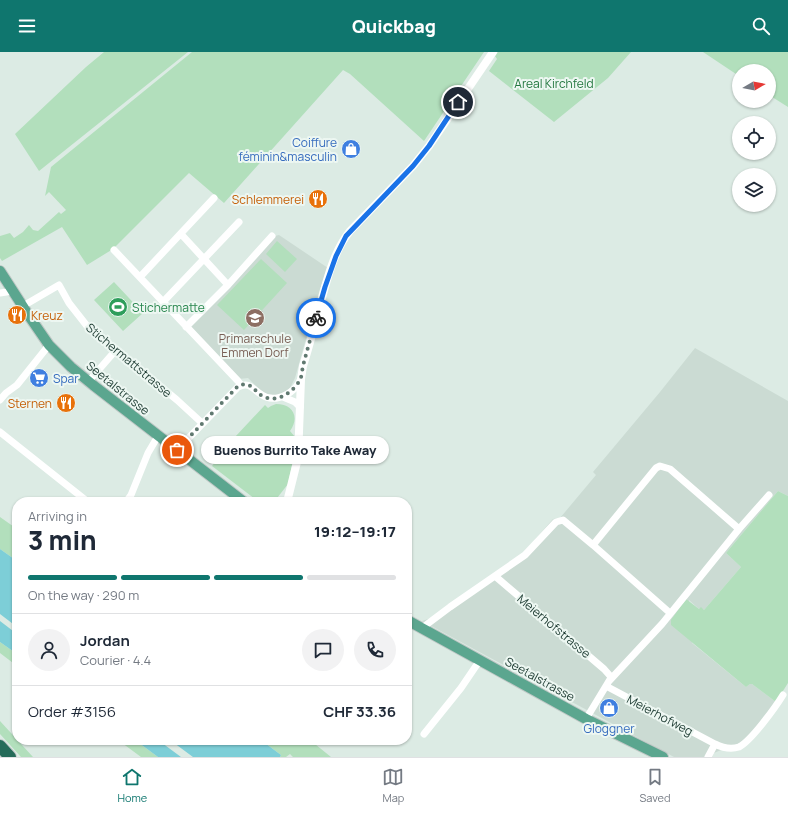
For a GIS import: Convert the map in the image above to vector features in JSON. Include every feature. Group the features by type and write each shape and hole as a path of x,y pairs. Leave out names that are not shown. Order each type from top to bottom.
{"highway":[{"path":"0,746 10,757"}],"main road":[{"name":"Seetalstrasse","path":"0,271 50,345 88,382 238,497"},
{"name":"Seetalstrasse","path":"412,623 586,719 662,757"}],"street":[{"path":"288,497 298,458 301,379 303,366 325,287 336,256 346,236 413,166 429,146 493,52"},
{"path":"140,277 214,198"},
{"path":"163,302 240,222"},
{"path":"181,234 228,285"},
{"path":"186,327 228,285 272,236"},
{"path":"114,250 241,385"},
{"name":"Stichermattstrasse","path":"23,306 59,285 69,303 84,323 177,400 202,424"},
{"path":"0,293 13,291"},
{"path":"0,400 6,393 17,385 50,345"},
{"path":"88,382 116,350"},
{"path":"283,397 294,389 301,379"},
{"path":"177,450 235,389 241,385 250,385 260,394 268,398 283,397 295,402 300,407"},
{"path":"0,432 82,497"},
{"path":"130,497 148,453 158,436"},
{"path":"593,545 656,468 660,466 670,469 739,529"},
{"path":"586,719 612,678 662,624 739,529 769,495"},
{"path":"422,628 525,555 556,522 563,520 670,613"},
{"name":"Meierhofstrasse","path":"494,576 604,669 612,678"},
{"path":"424,734 461,688 480,660"},
{"name":"Meierhofweg","path":"606,686 715,744"},
{"path":"708,757 715,744 727,749 743,744 775,708 783,695"}],"shaded area":[{"name":"Primarschule Emmen Dorf","path":"279,235 328,268 320,289 295,378 290,388 283,393 268,395 260,390 248,378 239,379 189,328 275,236"},
{"path":"695,348 788,401 788,496 778,491 726,553 741,567 704,610 701,608 699,609 689,600 692,643 746,687 752,684 776,702 750,739 727,750 721,750 714,753 712,757 674,757 422,621 431,618 524,552 553,519 560,518 596,475 593,472"}],"green space":[{"path":"104,52 188,52 39,171 15,134"},
{"path":"192,52 484,52 424,141 350,74 343,70 224,203 189,173 113,249 87,265 62,227 2,261 0,258 0,236 10,233 14,238 23,232 29,225 33,230 38,231 59,212 61,214 66,210 49,192 45,196 51,167"},
{"name":"Areal Kirchfeld","path":"498,52 631,52 608,78 554,122 489,71 497,59 495,56"},
{"path":"703,52 788,52 788,107 776,99 776,64 732,64 732,71"},
{"path":"277,241 297,259 285,272 266,254"},
{"path":"261,259 287,283 244,330 217,305"},
{"name":"Stichermatte","path":"114,282 143,313 123,331 94,300"},
{"path":"276,404 287,406 293,412 294,421 290,431 295,437 294,455 288,484 278,497 252,497 212,466 235,437 265,405 268,408"},
{"path":"778,491 788,496 788,683 776,702 752,684 746,687 671,625 671,620 686,599 699,609 701,607 704,610 741,567 726,553"},
{"path":"0,517 12,525 12,557 0,549"},
{"path":"0,642 12,650 12,662 0,653"},
{"path":"0,721 12,734 12,745 22,745 33,757 21,757 0,734"},
{"path":"125,745 142,745 158,757 141,757"},
{"path":"268,745 316,745 331,757 293,757 290,754 286,757 280,757 281,755"}],"water":[{"path":"0,549 12,557 12,623 0,614"},
{"path":"0,621 12,630 12,650 0,642"},
{"path":"142,745 165,745 181,757 158,757"},
{"path":"177,745 268,745 281,755 280,757 193,757"}],"way so far":[{"path":"177,450 238,386 244,384 250,385 264,397 271,398 283,397 294,389 301,379 316,318"}],"place":[{"name":"Coiffure féminin&masculin","path":"351,149"},
{"name":"Schlemmerei","path":"318,199"},
{"name":"Stichermatte","path":"118,307"},
{"name":"Kreuz","path":"17,315"},
{"name":"Primarschule Emmen Dorf","path":"255,318"},
{"name":"Spar","path":"39,378"},
{"name":"Sternen","path":"66,403"},
{"name":"Buenos Burrito Take Away","path":"177,450"},
{"name":"Gloggner","path":"609,708"}],"route":[{"path":"316,318 336,256 346,236 413,166 429,146 458,102"}]}
